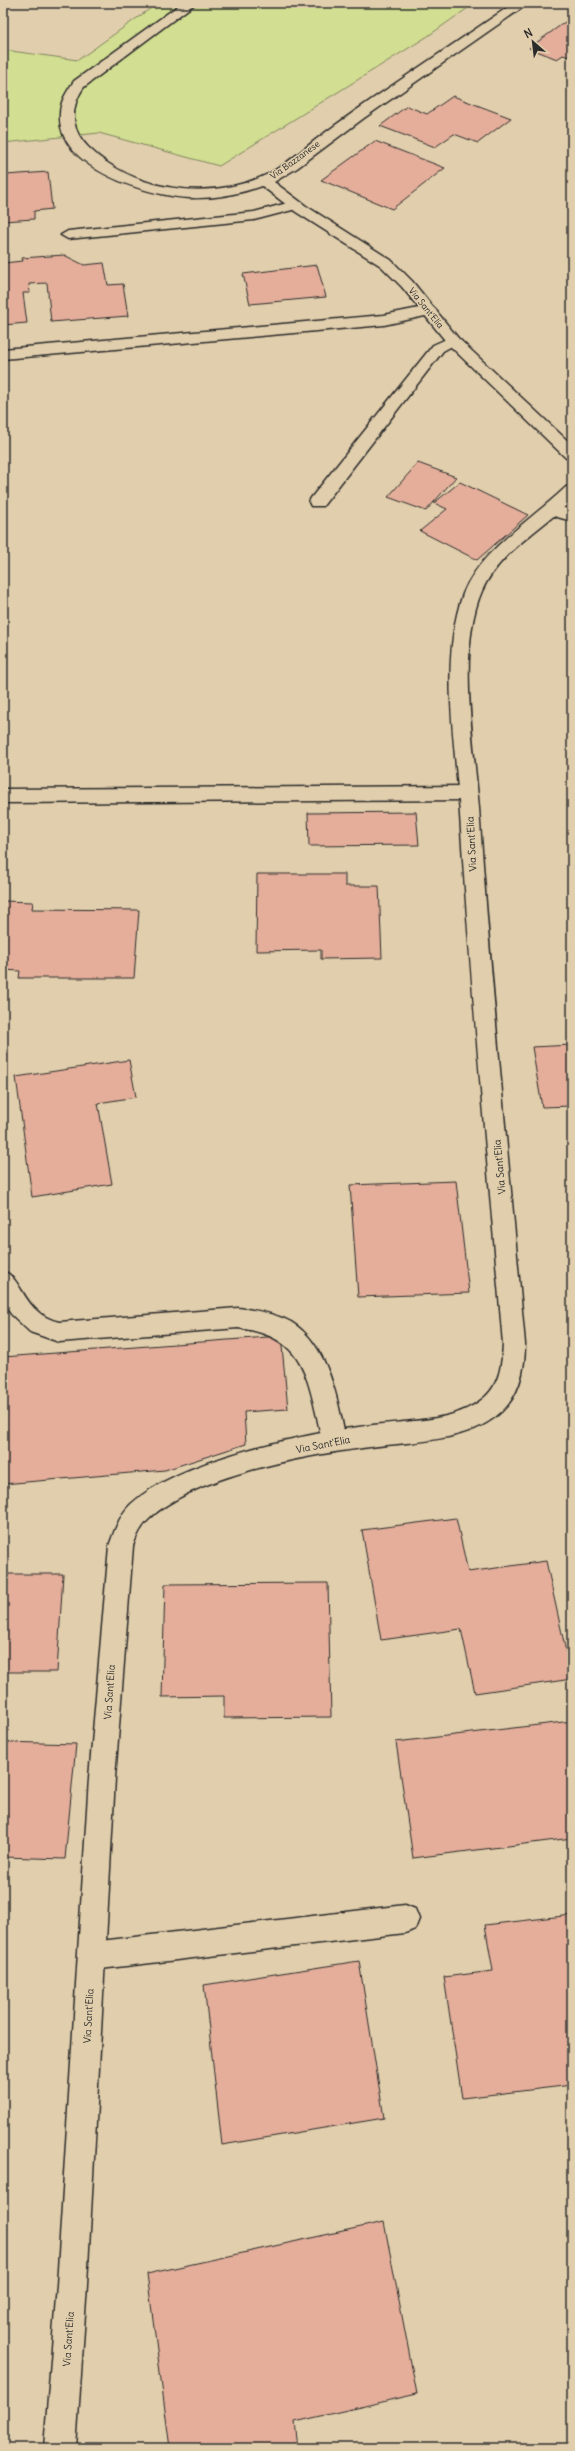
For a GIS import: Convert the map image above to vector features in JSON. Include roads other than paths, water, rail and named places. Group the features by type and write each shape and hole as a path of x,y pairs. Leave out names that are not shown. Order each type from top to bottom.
{"street":[{"name":"Via Bazzanese","path":"190,3 79,84 67,107 66,118 69,130 79,146 101,166 117,176 150,187 190,193 211,193 240,189 264,181 280,173 336,131 523,3"},
{"name":"Via Sant'Elia","path":"264,181 296,205 379,258 400,277 453,341 572,454"},
{"path":"68,235 261,215 296,205"},
{"path":"3,354 384,320 429,312"},
{"path":"317,502 438,348 453,341"},
{"name":"Via Sant'Elia","path":"60,2448 72,2292 118,1559 124,1536 139,1512 154,1500 174,1489 244,1464 334,1441 468,1420 485,1410 500,1398 508,1382 513,1364 514,1344 474,894 462,666 465,622 472,591 490,566 562,513 572,491"},
{"path":"3,796 468,793"},
{"path":"3,1281 18,1307 31,1322 47,1330 59,1332 238,1318 250,1318 274,1325 293,1338 314,1365 325,1395 334,1441"},
{"path":"92,1956 404,1919"}]}
